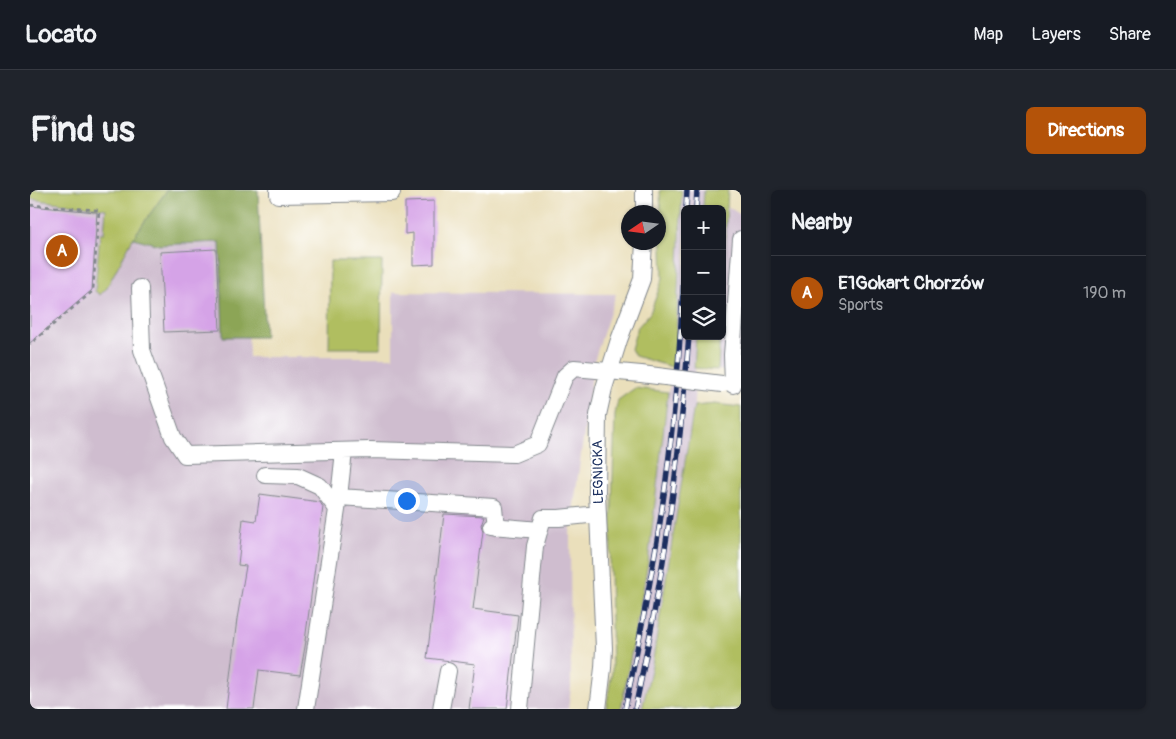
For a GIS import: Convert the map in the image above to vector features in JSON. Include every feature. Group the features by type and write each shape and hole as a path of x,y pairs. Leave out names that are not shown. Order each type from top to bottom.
{"street":[{"path":"278,190 278,195 392,193 392,190"},
{"path":"644,190 644,205"},
{"path":"140,288 142,350 173,437 185,455 344,451 514,454 538,444 565,376 574,368 609,370 732,385 732,355 741,239"},
{"name":"LEGNICKA","path":"598,709 604,648 598,514 597,425 609,370 642,279 644,250"},
{"path":"306,709 339,498 344,451"},
{"path":"264,475 298,476 320,486 339,498 494,507 494,527 540,530"},
{"path":"520,709 535,546 543,518 598,514"},
{"path":"441,709 448,672"}],"path":[{"path":"30,205 99,210 93,291 30,344"}],"shaded area":[{"path":"30,190 245,190 249,357 393,357 393,292 616,294 594,361 570,533 571,688 568,709 30,709"},
{"path":"682,190 704,190 703,205 681,205"},
{"path":"727,206 741,215 741,373 718,370 720,340 726,340"},
{"path":"681,215 681,340 696,340 694,406 652,665 642,709 621,709 648,563 668,392 675,368"}],"green space":[{"path":"30,190 167,190 133,238 106,289 100,295 95,291 100,233 104,233 106,209 30,199"},
{"path":"167,190 258,190 265,337 223,337 220,242 159,245 133,238"},
{"path":"660,190 682,190 675,368 635,356 631,349 637,328 650,313 663,278 662,250 666,250 666,205 661,205"},
{"path":"704,190 728,190 726,223 726,205 703,205"},
{"path":"330,261 382,261 381,348 329,348"},
{"path":"696,340 720,340 718,370 694,368"},
{"path":"635,388 668,392 648,563 621,709 606,709 612,671 610,568 615,414 618,400"},
{"path":"715,404 741,407 741,709 642,709 652,665 694,406"}],"building":[{"path":"434,201 434,264 413,265 413,233 405,234 405,202"},
{"path":"30,206 97,212 92,290 30,343"},
{"path":"216,249 220,330 164,332 160,252"},
{"path":"260,494 320,502 323,507 306,641 300,675 259,670 254,709 226,709 237,619 246,566 238,565 243,519 256,521"},
{"path":"444,514 484,516 481,525 483,531 473,609 518,615 507,709 469,709 475,664 427,658"}],"railway":[{"path":"686,205 687,190"},
{"path":"696,205 697,190"},
{"path":"625,709 648,593 665,488 676,386 682,295"},
{"path":"635,709 654,616 669,522 689,340"}],"place":[{"name":"E1Gokart Chorzów","path":"62,251"}]}
